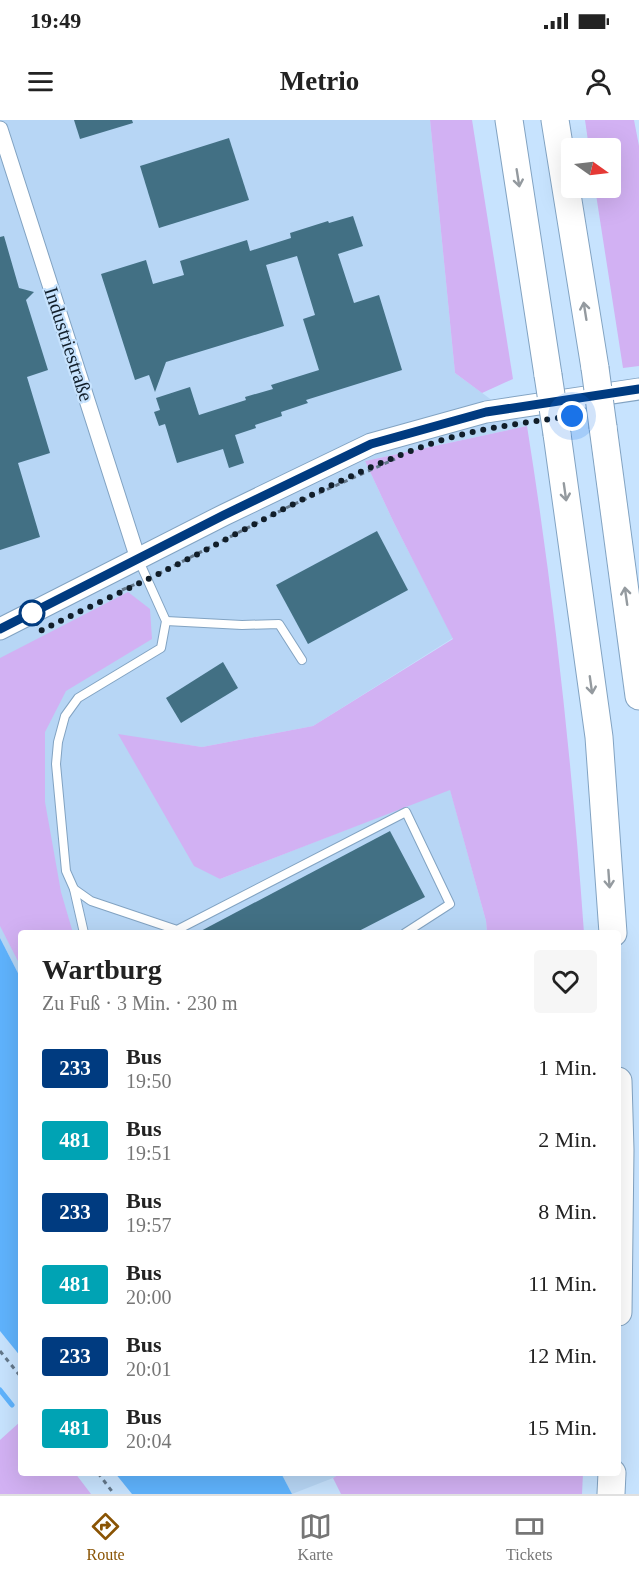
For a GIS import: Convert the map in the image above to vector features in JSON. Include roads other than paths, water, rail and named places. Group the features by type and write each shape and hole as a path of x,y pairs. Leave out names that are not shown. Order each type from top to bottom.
{"highway":[{"path":"509,120 557,434 598,737 613,930"},
{"path":"555,120 595,368 639,696"},
{"path":"611,1494 612,1476"}],"main road":[{"path":"0,629 371,444 486,412 639,388"}],"street":[{"name":"Industriestraße","path":"0,129 138,559"}],"lane":[{"path":"83,930 74,889 66,871 56,764 58,742 65,716 78,698 161,648 166,621 138,559"},
{"path":"166,621 242,625 279,624 302,660"},
{"path":"74,889 91,901 177,930 406,812 450,904 410,930"}],"water":[{"path":"0,938 18,973 18,1353 0,1331"},
{"path":"117,1476 283,1476 292,1494 132,1494"}],"waterway":[{"path":"0,1390 12,1405"}]}
